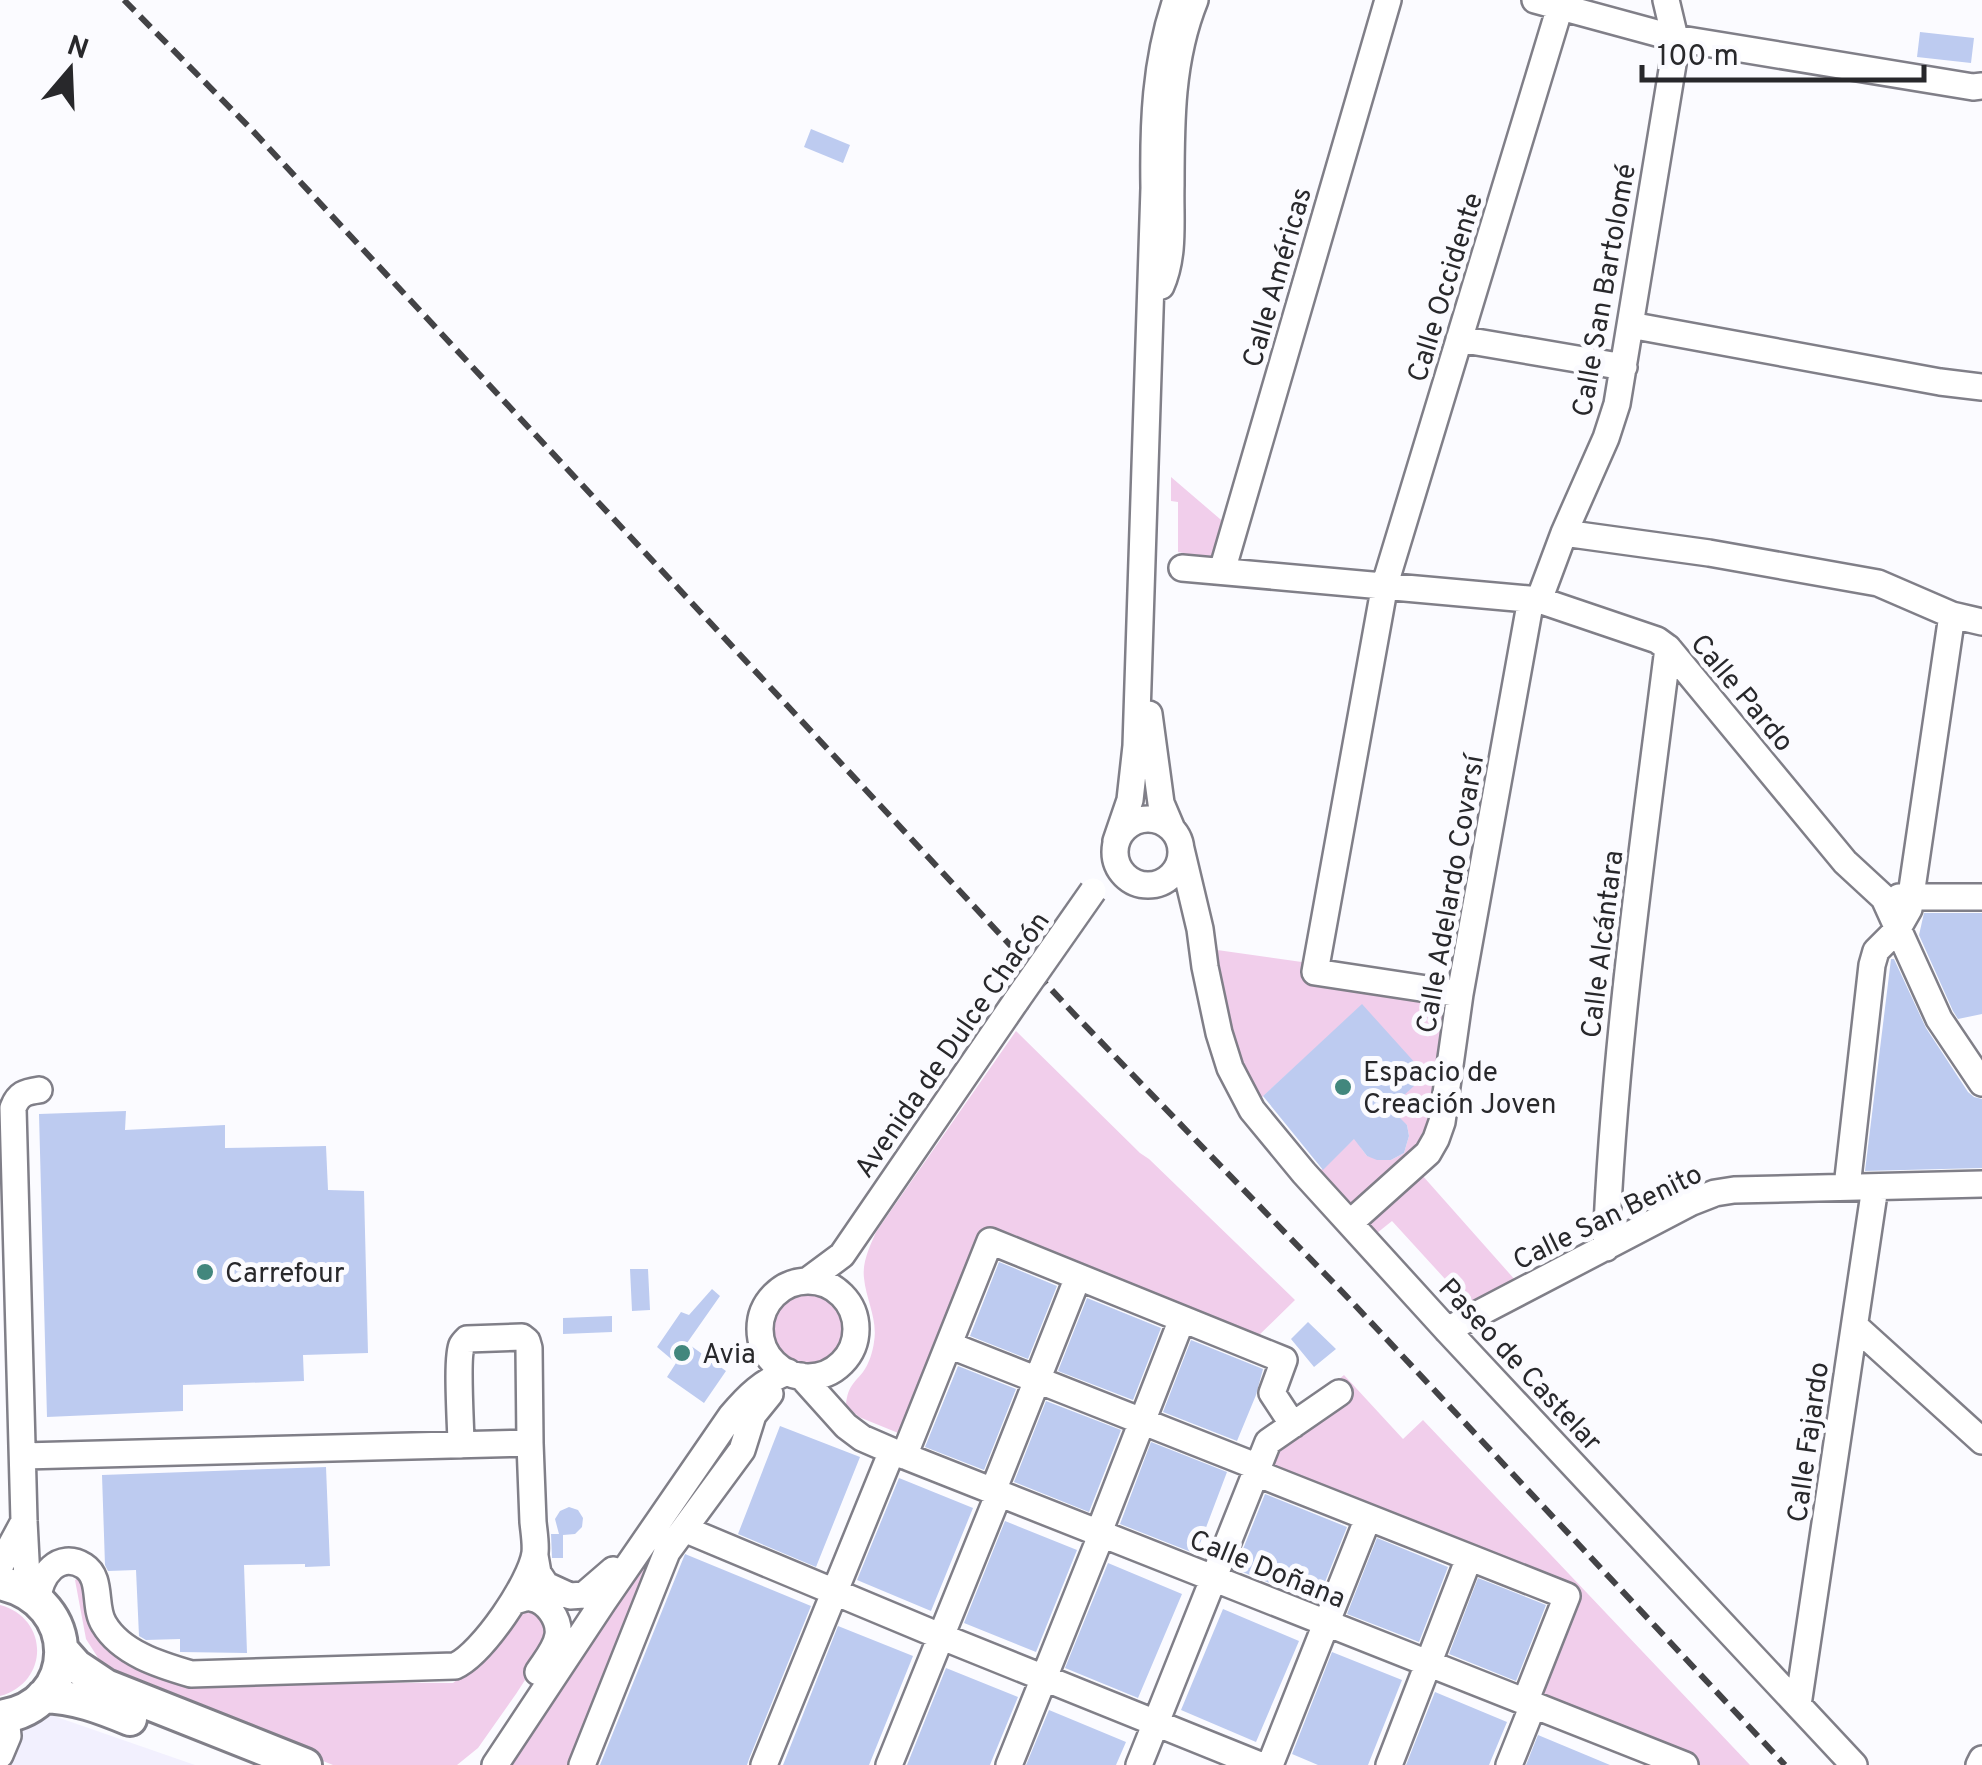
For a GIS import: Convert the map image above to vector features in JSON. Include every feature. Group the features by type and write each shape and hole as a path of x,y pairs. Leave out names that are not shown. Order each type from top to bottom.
{"main road":[{"path":"3,1717 20,1713 44,1696 57,1674 61,1649 55,1622 23,1592"},
{"path":"61,1649 76,1666 106,1686 305,1765"},
{"path":"44,1696 96,1704 244,1765"}],"street":[{"path":"1139,634 1153,126 1162,49 1176,0"},
{"path":"1149,313 1165,276 1170,248 1176,65 1195,0"},
{"name":"Calle Américas","path":"1222,571 1388,0"},
{"path":"1666,0 1676,38"},
{"path":"1548,4 1676,38 1972,88 1982,86"},
{"name":"Calle Occidente","path":"1460,994 1315,972 1385,584 1459,339 1548,4"},
{"name":"Calle San Bartolomé","path":"1535,599 1606,438 1616,404 1676,38"},
{"path":"1630,325 1982,388"},
{"path":"1459,339 1624,366"},
{"path":"1564,533 1709,553 1878,583 1952,614 1982,622"},
{"name":"Calle Pardo","path":"1182,568 1535,599 1645,634 1668,648 1844,862 1884,898 1939,1019 1982,1083"},
{"name":"Calle Adelardo Covarsí","path":"1350,1223 1428,1153 1442,1122 1460,994 1535,599"},
{"path":"1847,1187 1872,965 1876,951 1898,930 1912,896 1952,614"},
{"name":"Paseo de Castelar","path":"1139,634 1161,802 1177,839 1200,929 1226,1057 1252,1110 1448,1330 1854,1765"},
{"name":"Avenida de Dulce Chacón","path":"807,1281 842,1254 1093,891 1115,846 1130,800 1136,746 1139,634"},
{"name":"Calle Alcántara","path":"1606,1248 1614,1104 1668,648"},
{"path":"1093,891 1157,884 1167,879 1180,860 1177,839 1163,822 1140,819 1130,824 1115,846 1120,870 1140,884"},
{"name":"Paseo de Castelar","path":"1140,884 1161,892 1174,904 1189,925 1205,967"},
{"path":"1884,898 1982,897"},
{"path":"23,1592 27,1579 13,1108 26,1091 39,1090"},
{"name":"Calle San Benito","path":"1448,1330 1714,1193 1982,1184"},
{"name":"Calle Fajardo","path":"1798,1705 1875,1187"},
{"name":"Avenida de Dulce Chacón","path":"846,1300 849,1256 858,1231"},
{"path":"764,1765 834,1592 949,1345 990,1241 1284,1360 1272,1393 1293,1425"},
{"path":"889,1765 1078,1277"},
{"path":"582,1765 674,1528 731,1416 746,1389 761,1316 768,1302 778,1291 807,1281 835,1290 846,1300 856,1328 848,1356 824,1374 772,1378 750,1394 731,1416"},
{"path":"1009,1765 1182,1319"},
{"path":"1855,1326 1982,1441"},
{"path":"760,1330 762,1345 770,1358 780,1369 794,1375"},
{"path":"461,1445 463,1342 522,1337 529,1348 538,1573 546,1584 570,1596 584,1595 674,1528 742,1450 754,1414 764,1400 794,1375"},
{"path":"949,1345 1567,1596 1509,1765"},
{"path":"833,1370 836,1416"},
{"name":"Calle Doñana","path":"794,1375 862,1438 1529,1703 1634,1756 1685,1765"},
{"path":"1138,1765 1268,1442 1339,1393"},
{"path":"23,1456 530,1443"},
{"path":"1270,1765 1368,1518"},
{"path":"0,1566 24,1521"},
{"path":"674,1528 1260,1765"},
{"path":"503,1756 637,1552"},
{"path":"23,1592 61,1561 85,1566 95,1580 102,1622 121,1643 190,1674 455,1666 478,1650 514,1600 535,1556"},
{"path":"1389,1765 1469,1558"},
{"path":"503,1756 516,1712 558,1633 555,1618 546,1605 531,1598 514,1600"},
{"path":"0,1754 8,1736 3,1717"}],"shaded area":[{"path":"1171,477 1234,531 1222,571 1182,568 1183,553 1178,552 1178,502 1171,501"},
{"path":"1203,948 1316,964 1460,994 1451,1064 1414,1166 1524,1290 1477,1314 1392,1221 1367,1241 1311,1179 1359,1134 1367,1156 1391,1160 1404,1153 1409,1136 1407,1125 1385,1112 1425,1075 1362,1005 1260,1099 1230,1068"},
{"path":"1016,1031 1295,1300 1255,1339 991,1241 908,1437 859,1417 846,1406 849,1390 867,1365 874,1342 865,1260 876,1232"},
{"path":"807,1287 823,1290 837,1299 846,1313 846,1345 837,1359 823,1368 807,1371 791,1368 777,1359 768,1345 765,1329 768,1313 777,1299 791,1290"},
{"path":"1344,1375 1403,1439 1423,1420 1750,1765 1685,1765 1525,1702 1566,1597 1256,1473"},
{"path":"659,1519 680,1535 582,1765 502,1765"},
{"path":"85,1575 119,1649 280,1682 453,1683 479,1663 516,1610 534,1606 551,1625 545,1649 516,1694 478,1748 457,1765 333,1765 102,1664 86,1639 75,1580"},
{"path":"0,1605 28,1623 37,1650 28,1678 0,1696"},
{"path":"51,1715 195,1765 0,1765 0,1729"}],"building":[{"path":"1920,32 1974,38 1971,63 1917,57"},
{"path":"811,129 850,145 843,163 804,147"},
{"path":"1924,913 1982,913 1982,1014 1958,1019 1953,1011 1919,935"},
{"path":"1891,959 1926,1028 1968,1092 1982,1099 1982,1168 1865,1171"},
{"name":"Espacio de Creación Joven","path":"1362,1004 1426,1075 1390,1108 1407,1125 1409,1136 1404,1153 1391,1160 1377,1160 1367,1156 1354,1139 1323,1170 1263,1096"},
{"name":"Carrefour","path":"126,1111 125,1130 225,1125 225,1148 326,1146 328,1190 364,1191 368,1353 303,1355 304,1381 183,1385 183,1411 47,1417 39,1114"},
{"path":"999,1262 1057,1286 1028,1359 970,1336"},
{"path":"630,1269 648,1269 650,1310 632,1311"},
{"name":"Avia","path":"712,1289 720,1296 687,1343 726,1371 704,1403 667,1377 676,1363 657,1347 681,1312 689,1315"},
{"path":"1087,1298 1161,1328 1133,1400 1058,1371"},
{"path":"612,1316 612,1332 563,1334 563,1318"},
{"path":"1308,1322 1336,1349 1314,1367 1291,1339"},
{"path":"1191,1340 1263,1369 1237,1441 1163,1412"},
{"path":"958,1366 1016,1389 984,1470 925,1447"},
{"path":"1046,1401 1121,1430 1089,1512 1014,1482"},
{"path":"780,1426 860,1457 816,1567 738,1534"},
{"path":"1151,1442 1227,1472 1196,1554 1120,1524"},
{"path":"326,1467 330,1566 244,1565 247,1653 180,1652 180,1639 146,1640 139,1636 136,1570 108,1571 105,1565 102,1475"},
{"path":"899,1478 973,1508 931,1611 857,1580"},
{"path":"1265,1494 1347,1527 1317,1602 1235,1569"},
{"path":"569,1507 578,1510 583,1518 582,1527 575,1534 563,1535 563,1558 552,1558 551,1534 559,1534 555,1519"},
{"path":"1005,1521 1077,1550 1036,1652 964,1623"},
{"path":"1377,1538 1448,1567 1419,1642 1347,1614"},
{"path":"685,1554 811,1606 747,1765 600,1765"},
{"path":"1108,1563 1182,1594 1138,1698 1065,1668"},
{"path":"1478,1578 1546,1605 1516,1681 1449,1654"},
{"path":"1223,1609 1299,1641 1256,1742 1181,1710"},
{"path":"838,1626 913,1656 869,1765 783,1765"},
{"path":"1332,1652 1402,1680 1368,1765 1318,1765 1292,1754"},
{"path":"946,1668 1018,1697 990,1765 907,1765"},
{"path":"1435,1692 1507,1722 1489,1765 1406,1765"},
{"path":"1049,1710 1126,1742 1116,1765 1026,1765"},
{"path":"1538,1735 1610,1765 1526,1765"}],"railway":[{"path":"124,0 252,130 1076,1016 1351,1301 1785,1765"}],"place":[{"name":"Espacio de Creación Joven","path":"1343,1087"},
{"name":"Carrefour","path":"205,1272"},
{"name":"Avia","path":"682,1353"}]}
